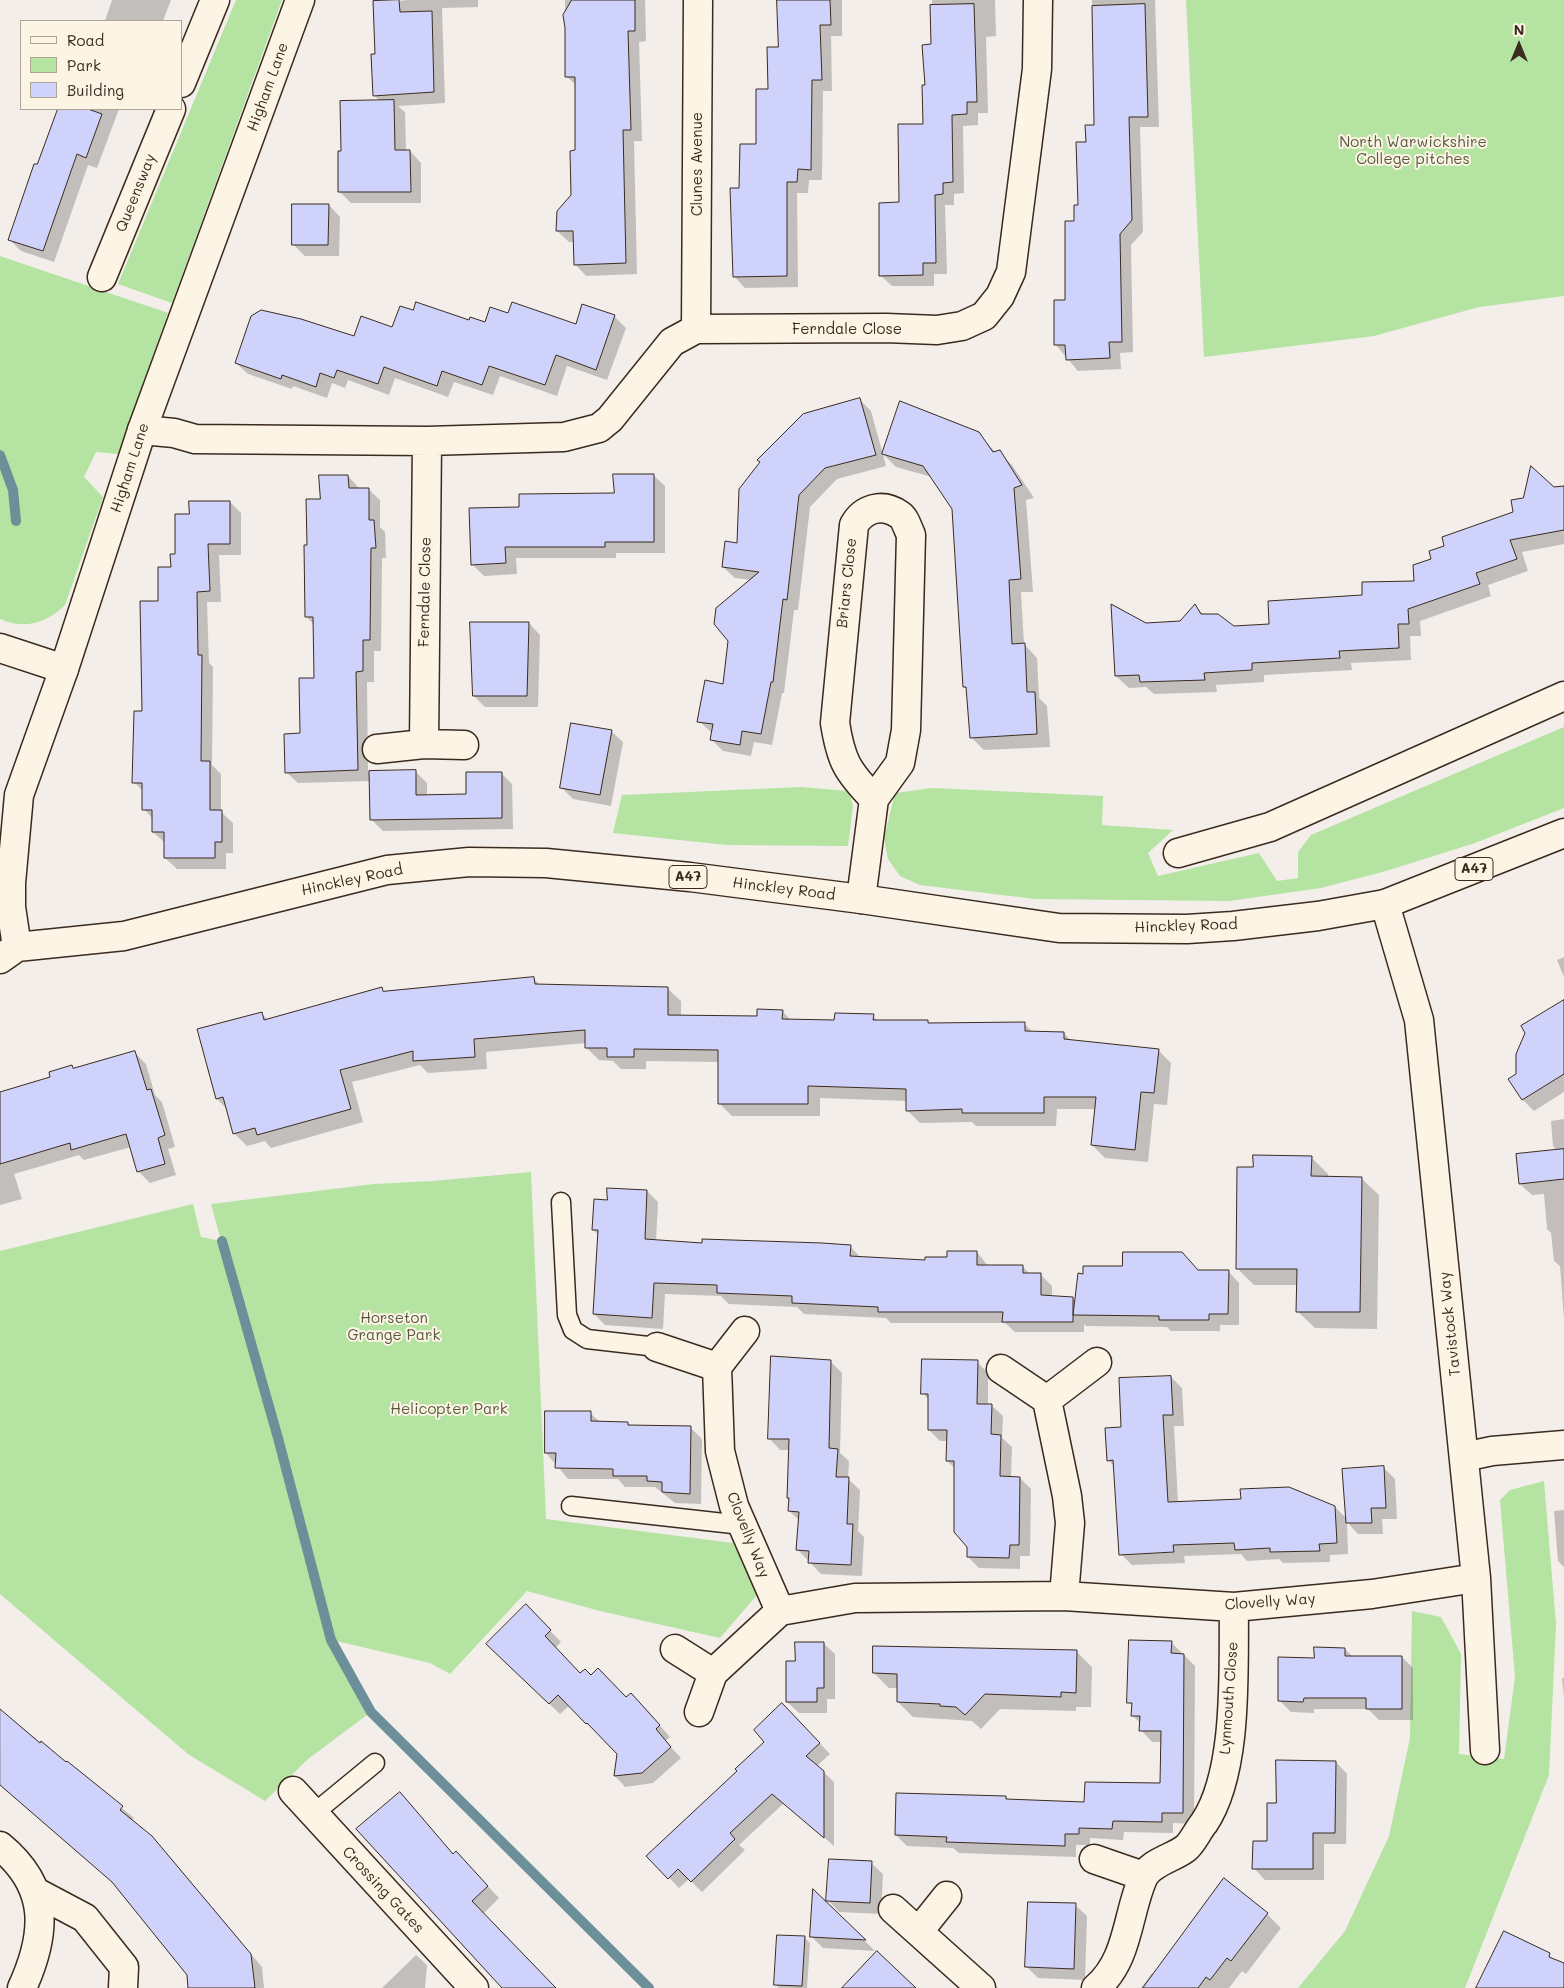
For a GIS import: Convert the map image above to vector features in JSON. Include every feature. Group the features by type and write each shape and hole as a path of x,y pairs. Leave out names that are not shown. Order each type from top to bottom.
{"street":[{"path":"182,81 215,0"},
{"name":"Higham Lane","path":"9,953 11,883 19,795 64,669 142,430 300,0"},
{"name":"Clunes Avenue","path":"696,328 698,0"},
{"name":"Ferndale Close","path":"696,328 886,328 937,330 962,326 984,316 1000,296 1011,272 1037,70 1038,0"},
{"name":"Queensway","path":"102,277 171,110"},
{"path":"142,430 174,433 195,439 427,441 564,437 599,428 610,419 672,342 696,328"},
{"name":"Ferndale Close","path":"424,744 427,441"},
{"name":"Briars Close","path":"861,899 874,798 900,763 906,730 911,535 901,515 889,510 873,508 860,514 854,525 835,723 839,750 850,774 874,798"},
{"path":"0,648 64,669"},
{"path":"1178,853 1270,827 1564,696"},
{"path":"377,749 424,744 464,745"},
{"name":"Hinckley Road","path":"9,953 124,936 387,870 469,862 546,863 690,877 861,899 1059,928 1187,929 1232,926 1318,916 1385,904 1564,833"},
{"name":"Tavistock Way","path":"1385,904 1419,1020 1476,1578 1484,1750"},
{"path":"657,1347 717,1367 745,1331"},
{"path":"1047,1400 1097,1362"},
{"name":"Clovelly Way","path":"717,1367 720,1451 734,1506 780,1611 856,1598 1064,1596 1234,1606 1372,1594 1476,1578"},
{"path":"1001,1369 1047,1400 1067,1496 1070,1523 1064,1596"},
{"path":"1464,1457 1492,1451 1564,1445"},
{"name":"Lynmouth Close","path":"1144,1876 1157,1864 1187,1847 1210,1814 1217,1796 1230,1743 1234,1606"},
{"path":"699,1712 713,1672 780,1611"},
{"path":"675,1649 713,1672"},
{"name":"Crossing Gates","path":"293,1791 474,1988"},
{"path":"0,1846 18,1861 36,1892 40,1928 36,1958 22,1988"},
{"path":"1094,1859 1144,1876 1123,1948 1104,1981 1096,1988"},
{"path":"36,1892 85,1918 124,1967 123,1988"},
{"path":"919,1931 947,1896"},
{"path":"893,1909 980,1988"}],"lane":[{"path":"561,1202 566,1315 574,1330 587,1339 657,1347"},
{"path":"571,1506 742,1525"},
{"path":"313,1814 375,1763"}],"green space":[{"path":"236,0 282,0 172,303 118,284"},
{"name":"North Warwickshire College pitches","path":"1186,0 1564,0 1564,296 1479,307 1374,336 1204,357"},
{"path":"0,256 168,313 118,454 96,452 84,477 103,497 65,605 43,620 26,624 18,624 0,619"},
{"path":"1564,727 1564,808 1475,843 1386,871 1321,888 1229,901 1035,899 920,885 900,876 888,859 884,838 895,793 932,788 1103,796 1102,825 1173,830 1148,853 1158,876 1259,853 1277,881 1298,878 1298,852 1311,835"},
{"path":"801,787 849,791 853,806 848,846 727,845 613,833 622,795"},
{"path":"531,1172 546,1519 733,1543 757,1595 720,1638 600,1611 527,1591 450,1674 430,1663 332,1640 371,1712 308,1759 265,1801 188,1754 0,1594 0,1251 193,1204 201,1237 221,1241 211,1204 374,1184 433,1181"},
{"path":"1544,1481 1556,1624 1549,1775 1465,1988 1298,1988 1345,1931 1389,1836 1410,1738 1412,1611 1441,1617 1461,1654 1459,1754 1504,1759 1515,1677 1500,1500 1510,1490"}],"building":[{"path":"399,0 400,12 432,11 434,92 373,96 371,54 375,54 373,1"},
{"path":"572,0 635,0 635,31 628,31 631,130 623,130 626,263 574,265 573,231 556,231 557,211 571,195 570,151 575,150 575,77 565,77 565,28 563,15"},
{"path":"777,0 830,0 831,25 820,25 822,80 812,80 811,170 798,169 797,182 787,182 787,276 733,277 730,188 739,188 740,144 756,144 756,89 768,89 767,47 778,47"},
{"path":"974,4 977,102 967,102 967,114 952,115 953,182 943,183 943,194 935,195 936,263 923,263 923,275 879,276 879,203 899,202 898,124 923,124 922,85 925,85 922,45 931,44 930,5"},
{"path":"1145,4 1148,117 1129,117 1132,220 1120,234 1122,342 1109,342 1110,358 1066,360 1065,345 1054,345 1054,300 1065,300 1065,221 1074,221 1074,205 1078,205 1076,142 1086,142 1085,125 1094,125 1092,6"},
{"path":"394,100 395,150 410,150 411,192 338,192 338,151 341,151 340,101"},
{"path":"58,110 91,110 102,114 86,158 77,154 43,251 8,240 34,164 37,164"},
{"path":"292,204 329,204 328,245 292,245"},
{"path":"416,302 469,320 470,317 485,322 490,307 508,313 512,302 576,324 582,304 615,315 596,370 556,355 545,385 489,366 482,385 442,371 437,386 384,367 378,384 337,370 334,378 320,373 316,387 282,375 281,379 235,363 251,316 261,310 301,319 354,336 361,316 392,327 400,306 413,310"},
{"path":"860,398 876,455 825,468 799,495 787,600 783,599 773,682 771,682 761,734 742,731 740,745 710,740 713,724 697,722 705,680 723,684 728,641 714,624 716,608 759,572 722,567 725,541 737,543 739,489 760,462 757,460 803,414"},
{"path":"900,401 979,432 993,452 1000,450 1022,485 1014,488 1021,579 1009,580 1012,644 1025,643 1027,692 1035,692 1037,734 970,738 966,687 963,687 952,509 923,466 882,454"},
{"path":"1531,466 1554,487 1564,486 1564,530 1510,540 1517,559 1476,573 1480,584 1408,609 1409,624 1398,624 1399,648 1339,651 1340,658 1252,663 1252,670 1204,673 1205,680 1140,682 1139,675 1115,676 1111,604 1146,623 1180,621 1195,604 1201,614 1218,614 1234,626 1269,624 1268,601 1362,595 1362,582 1414,581 1413,565 1431,559 1429,551 1444,546 1442,537 1513,512 1511,500 1523,498"},
{"path":"613,474 654,474 654,542 605,542 605,547 505,547 506,563 471,565 469,508 519,507 519,494 614,493"},
{"path":"319,475 348,475 349,488 369,488 369,520 374,520 376,548 371,548 370,640 363,640 363,671 356,672 358,770 285,773 284,734 300,733 299,678 314,678 313,617 305,617 304,545 307,545 306,499 320,499"},
{"path":"189,501 230,501 230,544 208,544 210,591 197,592 198,655 202,655 201,761 210,761 210,810 222,810 222,842 215,842 215,858 164,858 164,832 152,832 152,810 142,810 142,783 132,783 134,711 142,711 140,601 158,601 158,567 171,567 170,554 175,554 175,514 189,514"},
{"path":"470,622 529,622 527,696 473,696"},
{"path":"571,723 612,730 600,795 560,788"},
{"path":"416,770 416,795 466,794 466,772 502,772 502,818 370,820 369,771"},
{"path":"534,977 535,984 668,987 668,1015 757,1016 757,1009 783,1010 782,1019 834,1020 835,1013 874,1014 873,1020 928,1020 928,1023 1025,1022 1025,1031 1064,1032 1064,1039 1159,1049 1154,1093 1141,1092 1135,1150 1091,1145 1096,1097 1044,1097 1044,1113 962,1113 962,1109 906,1111 906,1089 808,1086 808,1104 718,1104 718,1050 634,1049 634,1057 607,1057 607,1048 585,1048 585,1030 474,1039 475,1057 413,1061 413,1051 340,1070 351,1109 257,1135 255,1128 233,1134 223,1097 216,1099 197,1029 262,1012 264,1020 382,987 383,991"},
{"path":"1564,1000 1564,1074 1522,1100 1508,1079 1516,1074 1516,1054 1525,1033 1521,1026"},
{"path":"135,1051 147,1090 151,1089 165,1135 158,1138 165,1164 137,1172 126,1134 71,1150 70,1143 0,1164 0,1092 50,1077 49,1072 72,1065 73,1068"},
{"path":"1564,1149 1564,1179 1519,1184 1516,1154"},
{"path":"1253,1155 1312,1156 1311,1176 1362,1177 1360,1312 1296,1312 1297,1269 1236,1269 1237,1167 1253,1167"},
{"path":"607,1188 647,1190 645,1239 702,1243 702,1239 851,1245 850,1256 925,1260 925,1257 947,1257 947,1251 977,1251 977,1265 1023,1265 1023,1273 1041,1273 1041,1295 1073,1297 1073,1322 1002,1322 1003,1312 878,1312 878,1307 792,1303 792,1296 717,1293 717,1285 654,1283 652,1318 593,1314 598,1230 592,1230 594,1199 607,1200"},
{"path":"1123,1252 1182,1252 1198,1270 1229,1270 1228,1314 1209,1314 1209,1320 1159,1320 1159,1316 1073,1315 1078,1273 1083,1274 1083,1266 1122,1266"},
{"path":"771,1356 831,1360 829,1448 838,1449 836,1477 849,1477 847,1524 853,1524 851,1565 808,1563 809,1551 796,1550 799,1512 788,1511 789,1498 787,1498 789,1439 768,1439"},
{"path":"922,1359 978,1360 977,1404 992,1404 991,1434 1001,1435 1000,1476 1020,1477 1019,1545 1010,1545 1009,1558 967,1557 967,1547 954,1532 954,1461 946,1461 947,1430 928,1430 928,1394 921,1394"},
{"path":"1171,1376 1173,1415 1163,1415 1168,1502 1241,1499 1240,1489 1289,1487 1335,1506 1337,1543 1319,1544 1320,1551 1270,1552 1270,1548 1235,1550 1234,1543 1173,1545 1174,1552 1119,1555 1113,1460 1107,1461 1105,1428 1121,1427 1119,1378"},
{"path":"545,1411 591,1411 591,1421 628,1422 628,1425 691,1426 690,1494 662,1492 662,1482 647,1481 647,1476 613,1476 613,1469 555,1468 556,1453 545,1453"},
{"path":"1384,1466 1386,1508 1371,1508 1372,1523 1346,1523 1342,1469"},
{"path":"526,1604 551,1630 545,1636 580,1673 585,1669 591,1675 598,1668 626,1697 631,1693 660,1725 656,1729 671,1747 642,1773 614,1776 617,1754 587,1723 558,1695 549,1704 486,1644"},
{"path":"1129,1640 1172,1641 1171,1653 1184,1654 1183,1813 1162,1813 1162,1822 1113,1821 1112,1829 1079,1828 1079,1834 1065,1834 1065,1846 946,1842 947,1837 895,1835 896,1793 1006,1796 1006,1799 1084,1802 1085,1782 1160,1783 1161,1731 1139,1731 1140,1716 1131,1716 1132,1703 1127,1703"},
{"path":"795,1642 824,1642 824,1688 817,1688 817,1702 786,1702 786,1661 795,1661"},
{"path":"873,1646 1077,1650 1076,1693 1061,1692 1061,1697 985,1694 965,1715 956,1707 940,1706 940,1704 897,1702 897,1674 873,1673"},
{"path":"1314,1647 1345,1648 1345,1656 1402,1656 1402,1709 1366,1709 1366,1698 1304,1698 1303,1702 1278,1701 1278,1657 1314,1658"},
{"path":"782,1703 820,1743 806,1756 824,1771 824,1838 772,1794 730,1833 735,1839 691,1882 678,1869 668,1879 646,1856 737,1771 735,1769 764,1742 754,1730"},
{"path":"0,1709 40,1743 41,1741 123,1806 120,1810 152,1836 251,1954 255,1988 188,1988 187,1975 112,1882 0,1785"},
{"path":"1276,1760 1336,1761 1335,1833 1313,1833 1313,1869 1252,1869 1253,1841 1267,1841 1267,1803 1276,1803"},
{"path":"400,1792 453,1854 456,1851 488,1886 472,1901 556,1988 502,1988 356,1829"},
{"path":"829,1859 872,1861 870,1903 826,1901"},
{"path":"1224,1878 1268,1913 1231,1961 1227,1958 1210,1980 1206,1977 1198,1988 1143,1988"},
{"path":"813,1889 866,1940 810,1937"},
{"path":"1028,1902 1076,1903 1074,1969 1025,1967"},
{"path":"1504,1931 1550,1953 1549,1957 1564,1963 1564,1988 1476,1988"},
{"path":"777,1935 805,1936 802,1986 774,1985"},
{"path":"877,1951 916,1988 842,1988"}],"waterway":[{"path":"0,455 13,490 16,521"},
{"path":"222,1241 278,1438 331,1640 371,1712 649,1988"}],"park label":[{"name":"Horseton Grange Park","path":"394,1326"},
{"name":"Helicopter Park","path":"449,1409"}]}
